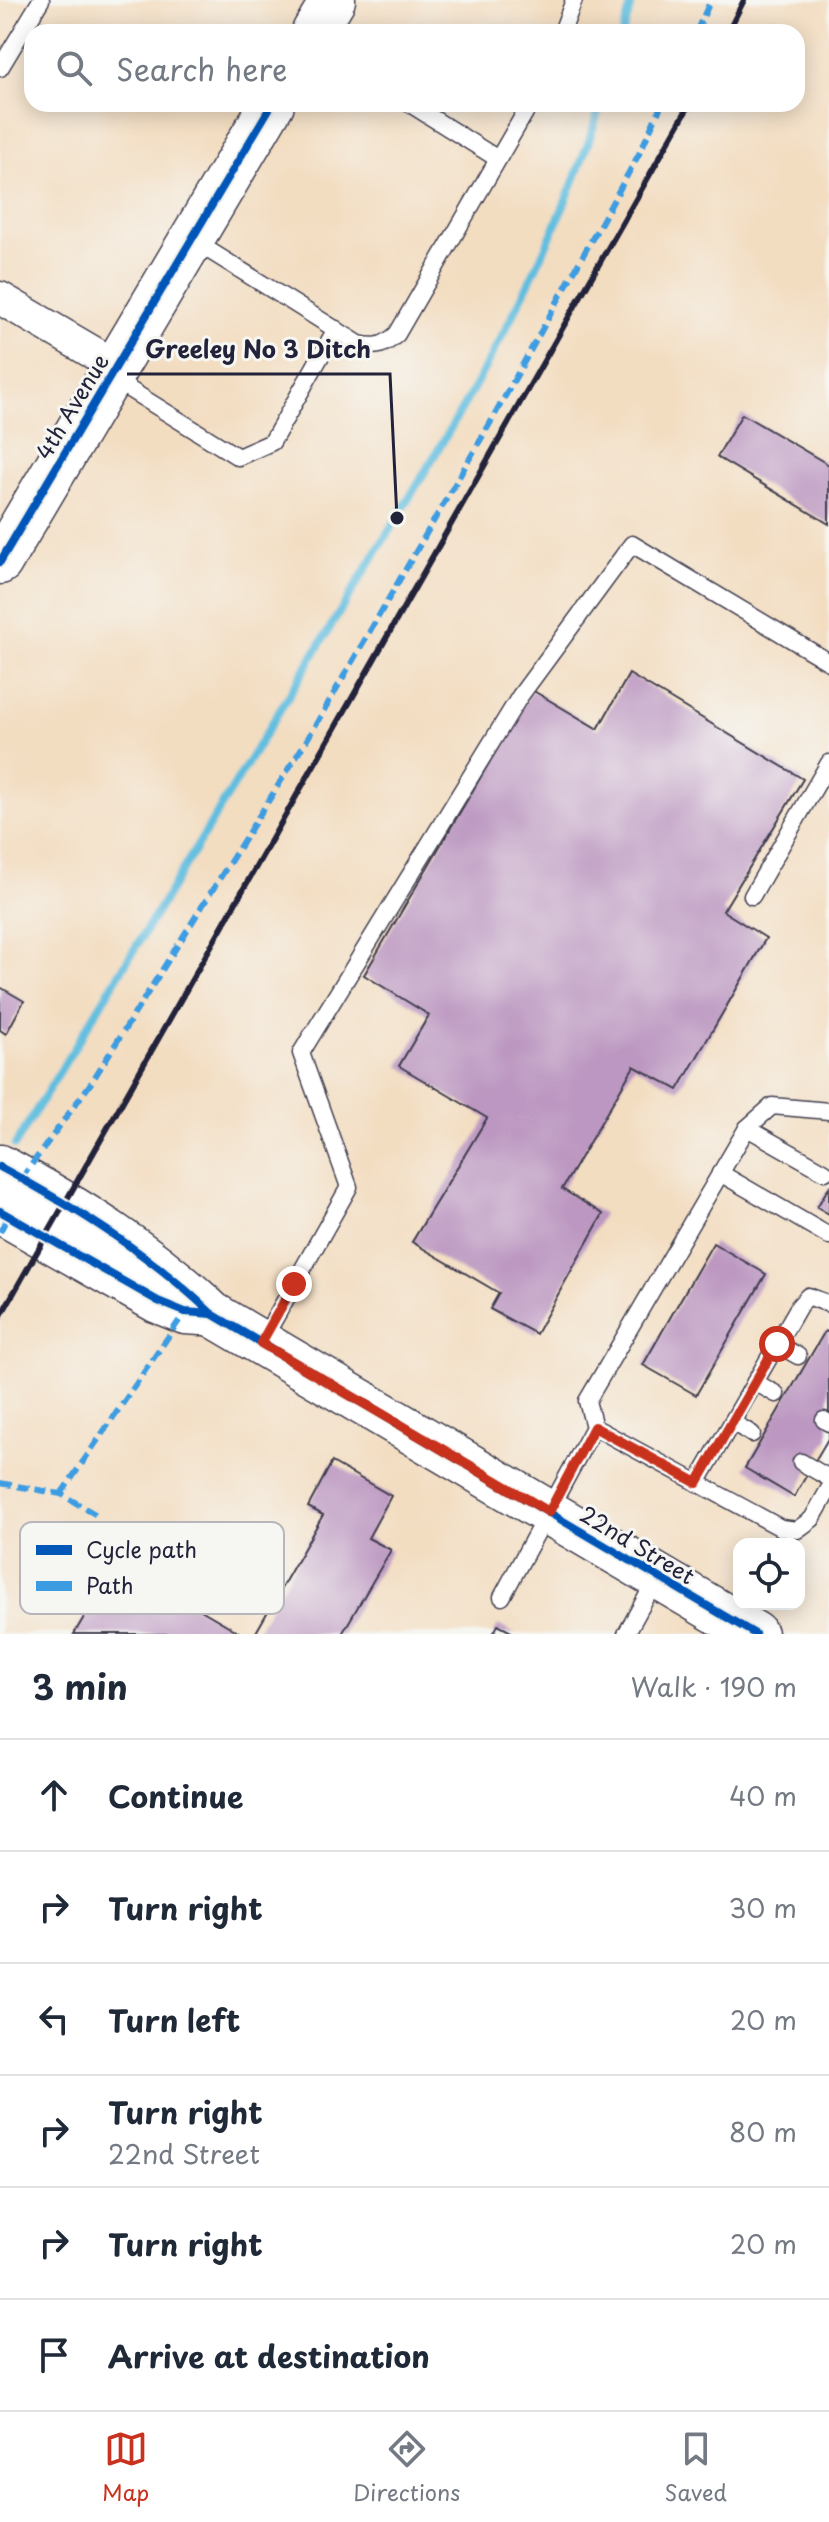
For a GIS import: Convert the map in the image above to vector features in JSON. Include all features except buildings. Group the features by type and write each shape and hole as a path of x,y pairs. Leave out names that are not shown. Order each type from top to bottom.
{"street":[{"path":"319,24 333,0"},
{"name":"4th Avenue","path":"0,562 267,112"},
{"path":"0,298 113,372"},
{"name":"22nd Street","path":"0,1167 64,1203 170,1273 212,1314 755,1634"},
{"name":"22nd Street","path":"0,1211 158,1301 185,1312 212,1314"}],"lane":[{"path":"27,24 41,0"},
{"path":"565,24 574,0"},
{"path":"0,68 24,28"},
{"path":"423,112 498,159"},
{"path":"191,240 359,344 373,347 386,343 397,334 525,112"},
{"path":"113,372 238,457 272,442 336,329"},
{"path":"261,1343 349,1187 301,1053 520,696 632,544 829,662"},
{"path":"752,896 829,763"},
{"path":"502,1597 594,1427 587,1401 747,1128 772,1106 829,1111"},
{"path":"747,1128 825,1172"},
{"path":"720,1173 829,1236"},
{"path":"697,1483 808,1296 829,1304"},
{"path":"777,1344 798,1356"},
{"path":"755,1382 776,1394"},
{"path":"732,1422 752,1434"},
{"path":"594,1427 763,1521 797,1530 812,1519 829,1489"},
{"path":"801,1462 829,1478"},
{"path":"626,1634 658,1577"}],"waterway":[{"path":"626,24 633,0"},
{"path":"15,1145 414,490 486,366 550,238 598,112"}],"railway":[{"path":"732,24 744,0"},
{"path":"0,1317 685,112"}],"marked path":[{"path":"700,24 711,0"},
{"path":"21,1179 91,1083 308,738 492,420 639,154 658,112"},
{"path":"0,1232 8,1216"},
{"path":"61,1494 185,1312"},
{"path":"0,1483 61,1494 100,1517"}],"cycle path":[{"path":"0,562 267,112"},
{"path":"0,1167 111,1233 163,1271 212,1314 755,1634"},
{"path":"0,1211 158,1301 185,1312 212,1314"}],"place":[{"name":"Greeley No 3 Ditch","path":"397,518"}],"route":[{"path":"294,1284 261,1343 549,1512 594,1427 697,1483 777,1344"}]}
